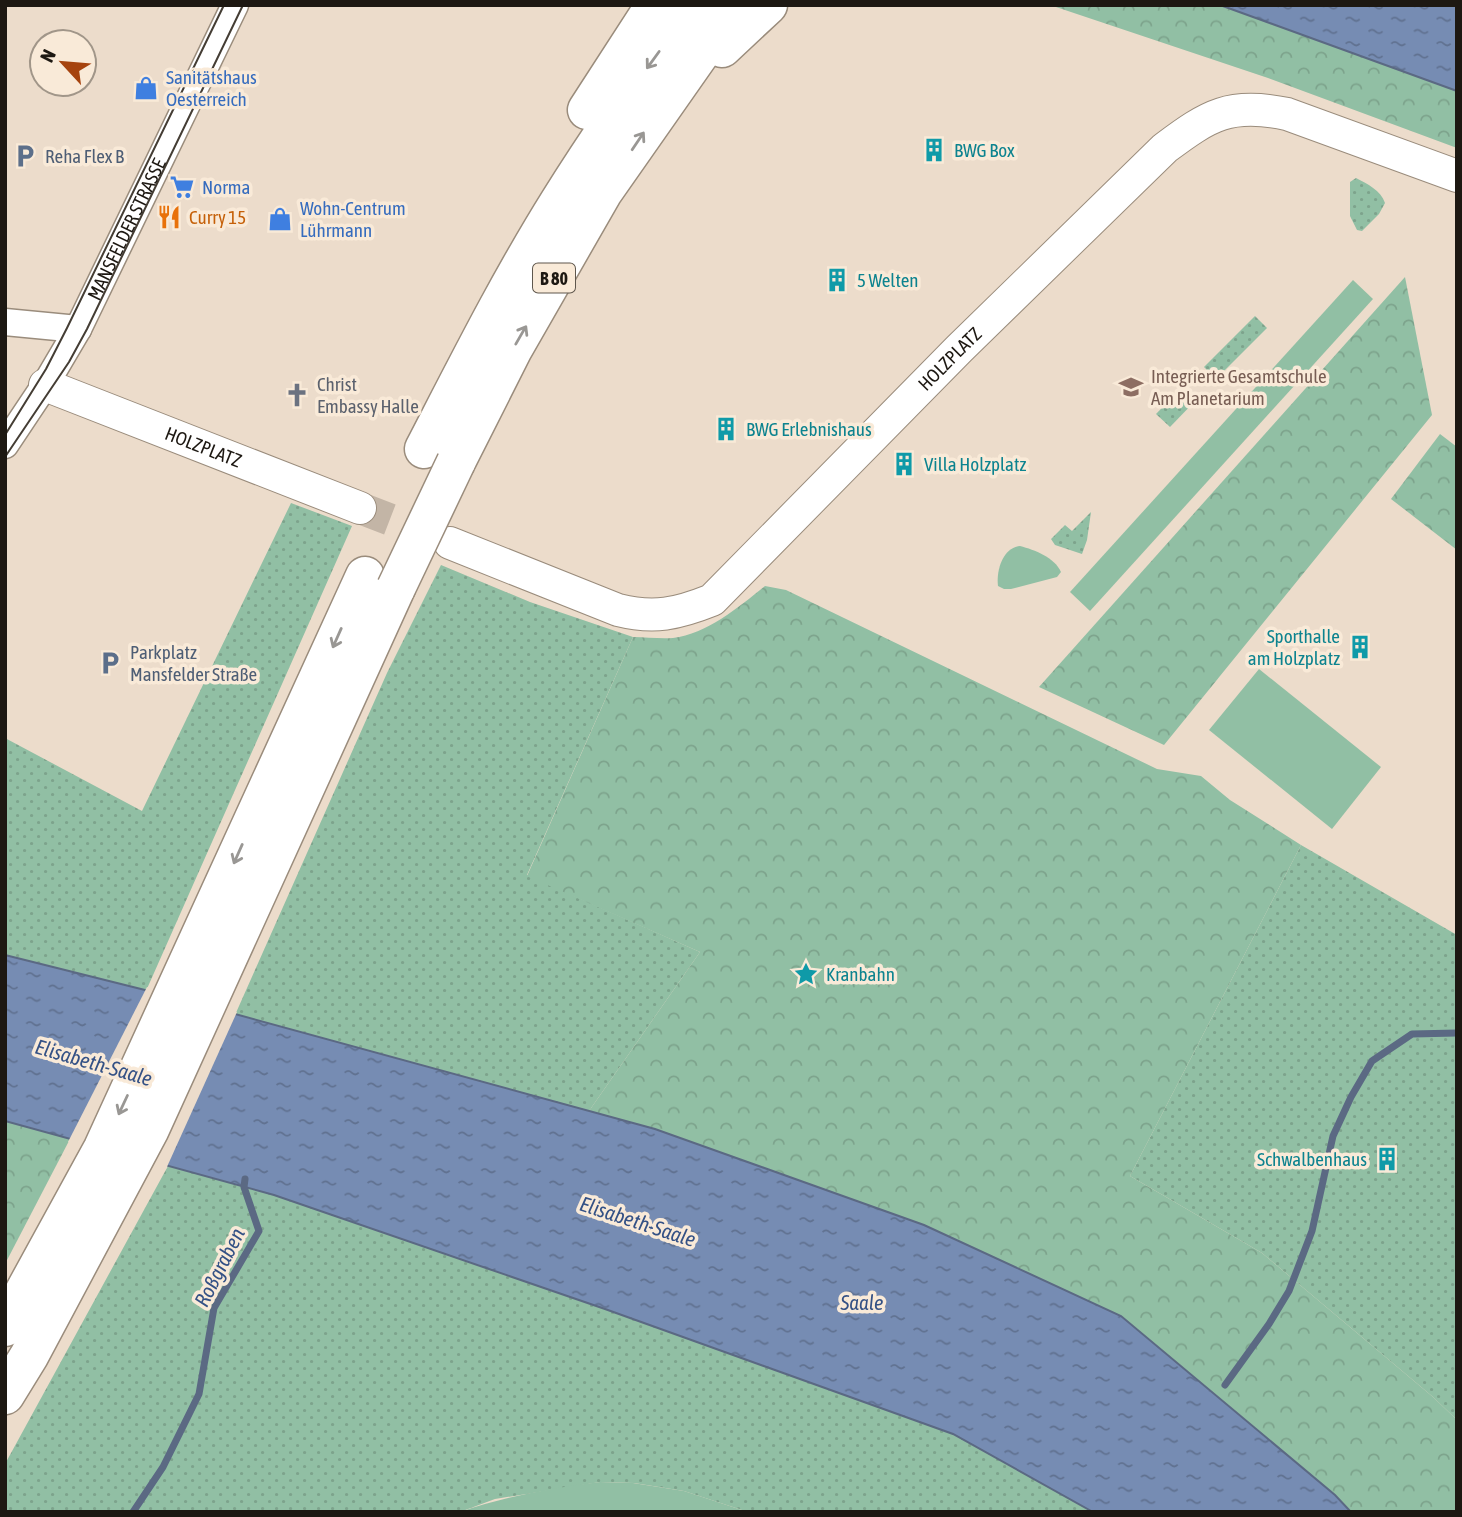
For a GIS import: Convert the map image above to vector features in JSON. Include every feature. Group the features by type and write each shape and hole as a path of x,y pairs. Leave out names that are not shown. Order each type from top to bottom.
{"main road":[{"path":"530,252 571,134 655,5"},
{"name":"B 80","path":"5,1395 29,1356 150,1129 282,798 440,455 496,311 558,203 636,83 694,5"},
{"name":"B 80","path":"440,455 513,349 603,192 734,5"},
{"path":"664,102 768,5"},
{"name":"B 80","path":"5,1327 103,1148 282,798"}],"street":[{"name":"MANSFELDER STRASSE","path":"5,445 78,329 235,5"},
{"name":"HOLZPLATZ","path":"450,543 618,610 642,616 662,615 692,608 712,600 960,349 1165,148 1195,125 1221,113 1245,108 1287,114 1457,176"},
{"path":"5,322 78,329"},
{"name":"HOLZPLATZ","path":"45,385 360,508"}],"green space":[{"path":"1050,5 1220,5 1457,91 1457,148 1268,78"},
{"path":"1356,178 1377,191 1385,203 1379,214 1362,231 1357,230 1350,216 1350,182"},
{"path":"1405,277 1432,415 1164,745 1039,687"},
{"path":"1353,280 1373,299 1090,611 1070,592"},
{"path":"1255,316 1267,328 1216,379 1204,367"},
{"path":"1185,384 1198,398 1170,427 1156,414"},
{"path":"1440,434 1457,447 1457,550 1391,499"},
{"path":"291,503 352,526 146,991 5,955 5,738 142,811"},
{"path":"1091,512 1082,554 1055,545 1051,539 1065,525 1072,531"},
{"path":"1020,546 1049,558 1061,572 1057,577 1011,589 998,586 998,573 1005,555"},
{"path":"441,565 530,602 633,637 527,875 700,952 589,1111 235,1015 387,673"},
{"path":"765,586 786,590 1157,769 1201,776 1230,800 1301,845 1130,1176 1262,1253 1457,1420 1457,1512 1351,1512 1335,1495 655,1129 589,1111 700,952 527,876 633,637 673,638 698,631 722,618"},
{"path":"1259,669 1381,767 1332,829 1209,730"},
{"path":"1301,845 1457,935 1457,1420 1262,1253 1130,1176"},
{"path":"5,1121 70,1139 5,1264"},
{"path":"168,1166 274,1195 605,1309 953,1434 1093,1512 748,1512 684,1491 634,1483 600,1482 495,1499 460,1512 5,1512 5,1464"},
{"path":"600,1482 633,1483 684,1491 748,1512 460,1512 529,1493"}],"water":[{"path":"1220,5 1457,5 1457,91"},
{"name":"Saale","path":"5,955 173,997 655,1129 924,1225 1121,1316 1335,1495 1351,1512 1093,1512 953,1434 605,1309 274,1195 5,1121"}],"pier":[{"path":"147,987 237,1012 166,1169 68,1142"}],"waterway":[{"path":"1225,1385 1289,1291 1312,1231 1333,1136 1372,1061 1412,1034 1457,1033"},
{"name":"Roßgraben","path":"133,1512 163,1467 199,1394 214,1308 259,1231 244,1187 245,1179"}],"tunnel":[{"path":"360,508 443,540"}],"tram line":[{"path":"5,435 46,369 67,328 224,5"},
{"path":"5,457 69,362 87,329 243,5"}],"place":[{"name":"Sanitätshaus Oesterreich","path":"146,88"},
{"name":"BWG Box","path":"934,150"},
{"name":"Reha Flex B","path":"25,156"},
{"name":"Norma","path":"182,187"},
{"name":"Curry 15","path":"169,217"},
{"name":"Wohn-Centrum Lührmann","path":"280,219"},
{"name":"5 Welten","path":"837,280"},
{"name":"Integrierte Gesamtschule Am Planetarium","path":"1131,387"},
{"name":"Christ Embassy Halle","path":"297,395"},
{"name":"BWG Erlebnishaus","path":"726,429"},
{"name":"Villa Holzplatz","path":"904,464"},
{"name":"Sporthalle am Holzplatz","path":"1360,647"},
{"name":"Parkplatz Mansfelder Straße","path":"110,663"},
{"name":"Kranbahn","path":"806,974"},
{"name":"Schwalbenhaus","path":"1387,1159"}],"water label":[{"name":"Elisabeth-Saale","path":"94,1062"},
{"name":"Elisabeth-Saale","path":"638,1221"}]}
